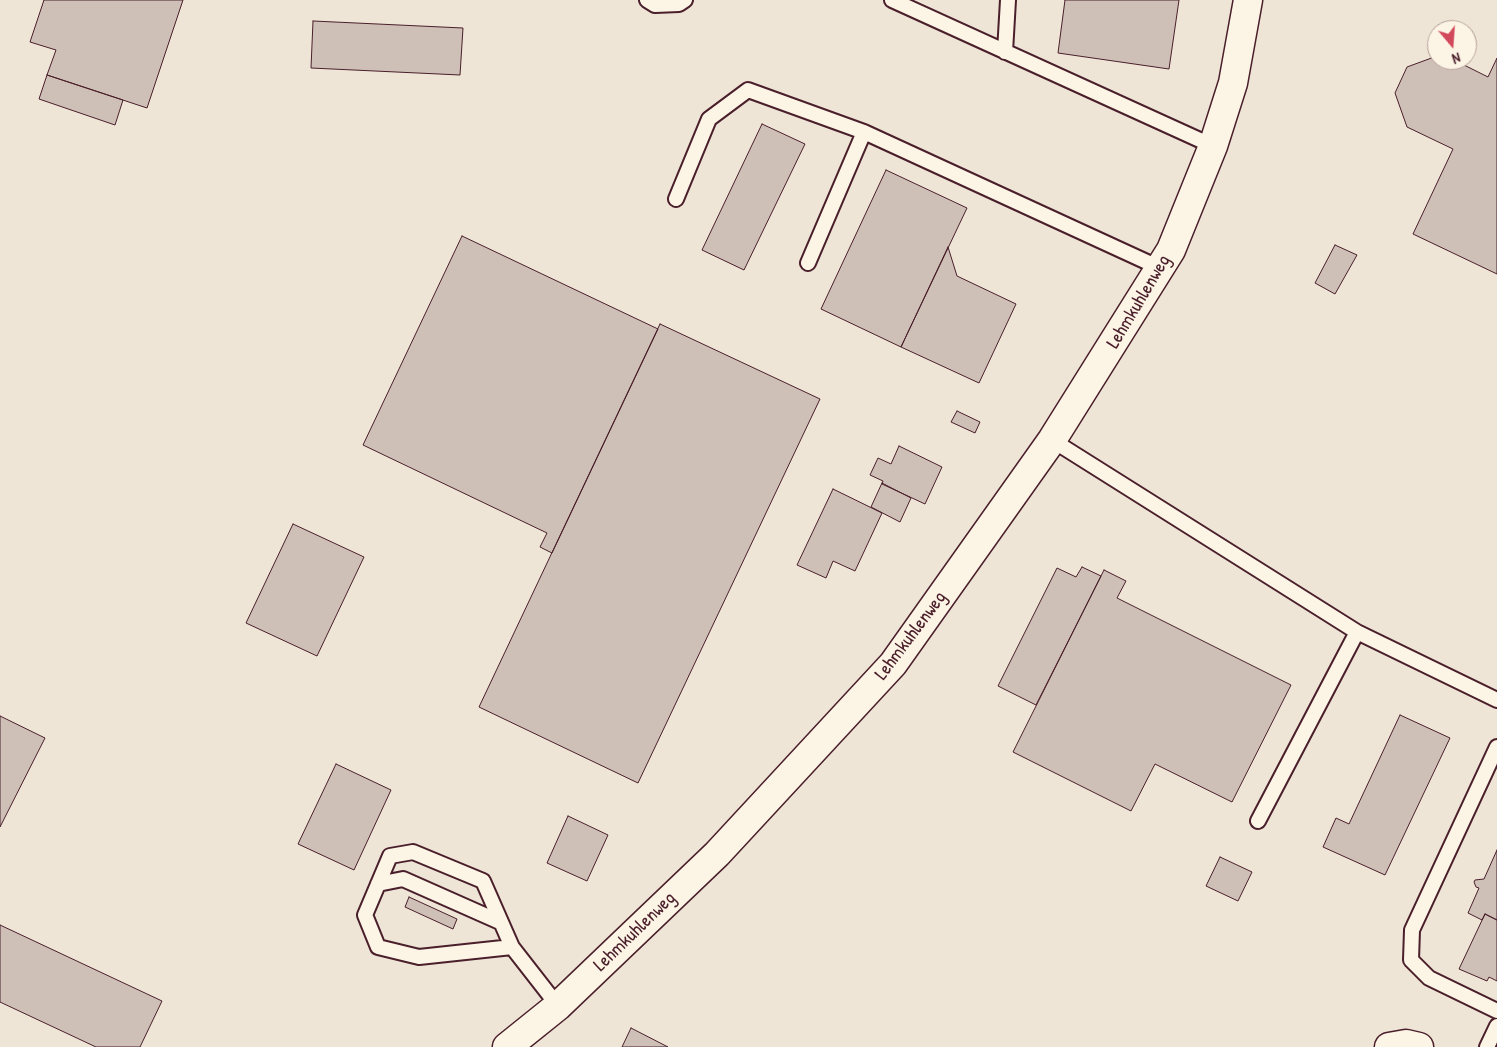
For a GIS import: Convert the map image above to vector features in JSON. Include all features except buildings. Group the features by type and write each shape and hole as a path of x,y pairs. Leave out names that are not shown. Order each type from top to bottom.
{"street":[{"name":"Lehmkuhlenweg","path":"507,1047 558,1006 717,854 893,664 1052,440 1171,250 1213,146 1233,84 1248,0"},
{"path":"1389,1047 1406,1044 1419,1047"}],"lane":[{"path":"647,0 656,4 678,4 685,0"},
{"path":"892,0 1213,146"},
{"path":"1005,52 1008,0"},
{"path":"676,199 709,118 748,90 864,132 1160,268"},
{"path":"808,263 864,132"},
{"path":"1052,440 1357,632 1497,700"},
{"path":"1258,821 1357,632"},
{"path":"1497,747 1412,930 1411,960 1429,978 1497,1011"},
{"path":"512,947 419,957 378,947 365,914 390,856 413,852 483,881 512,947 558,1006"},
{"path":"378,884 403,879 500,922"},
{"path":"1487,1047 1497,1026"}],"shaded area":[{"path":"0,0 1497,0 1497,1047 0,1047"}]}
